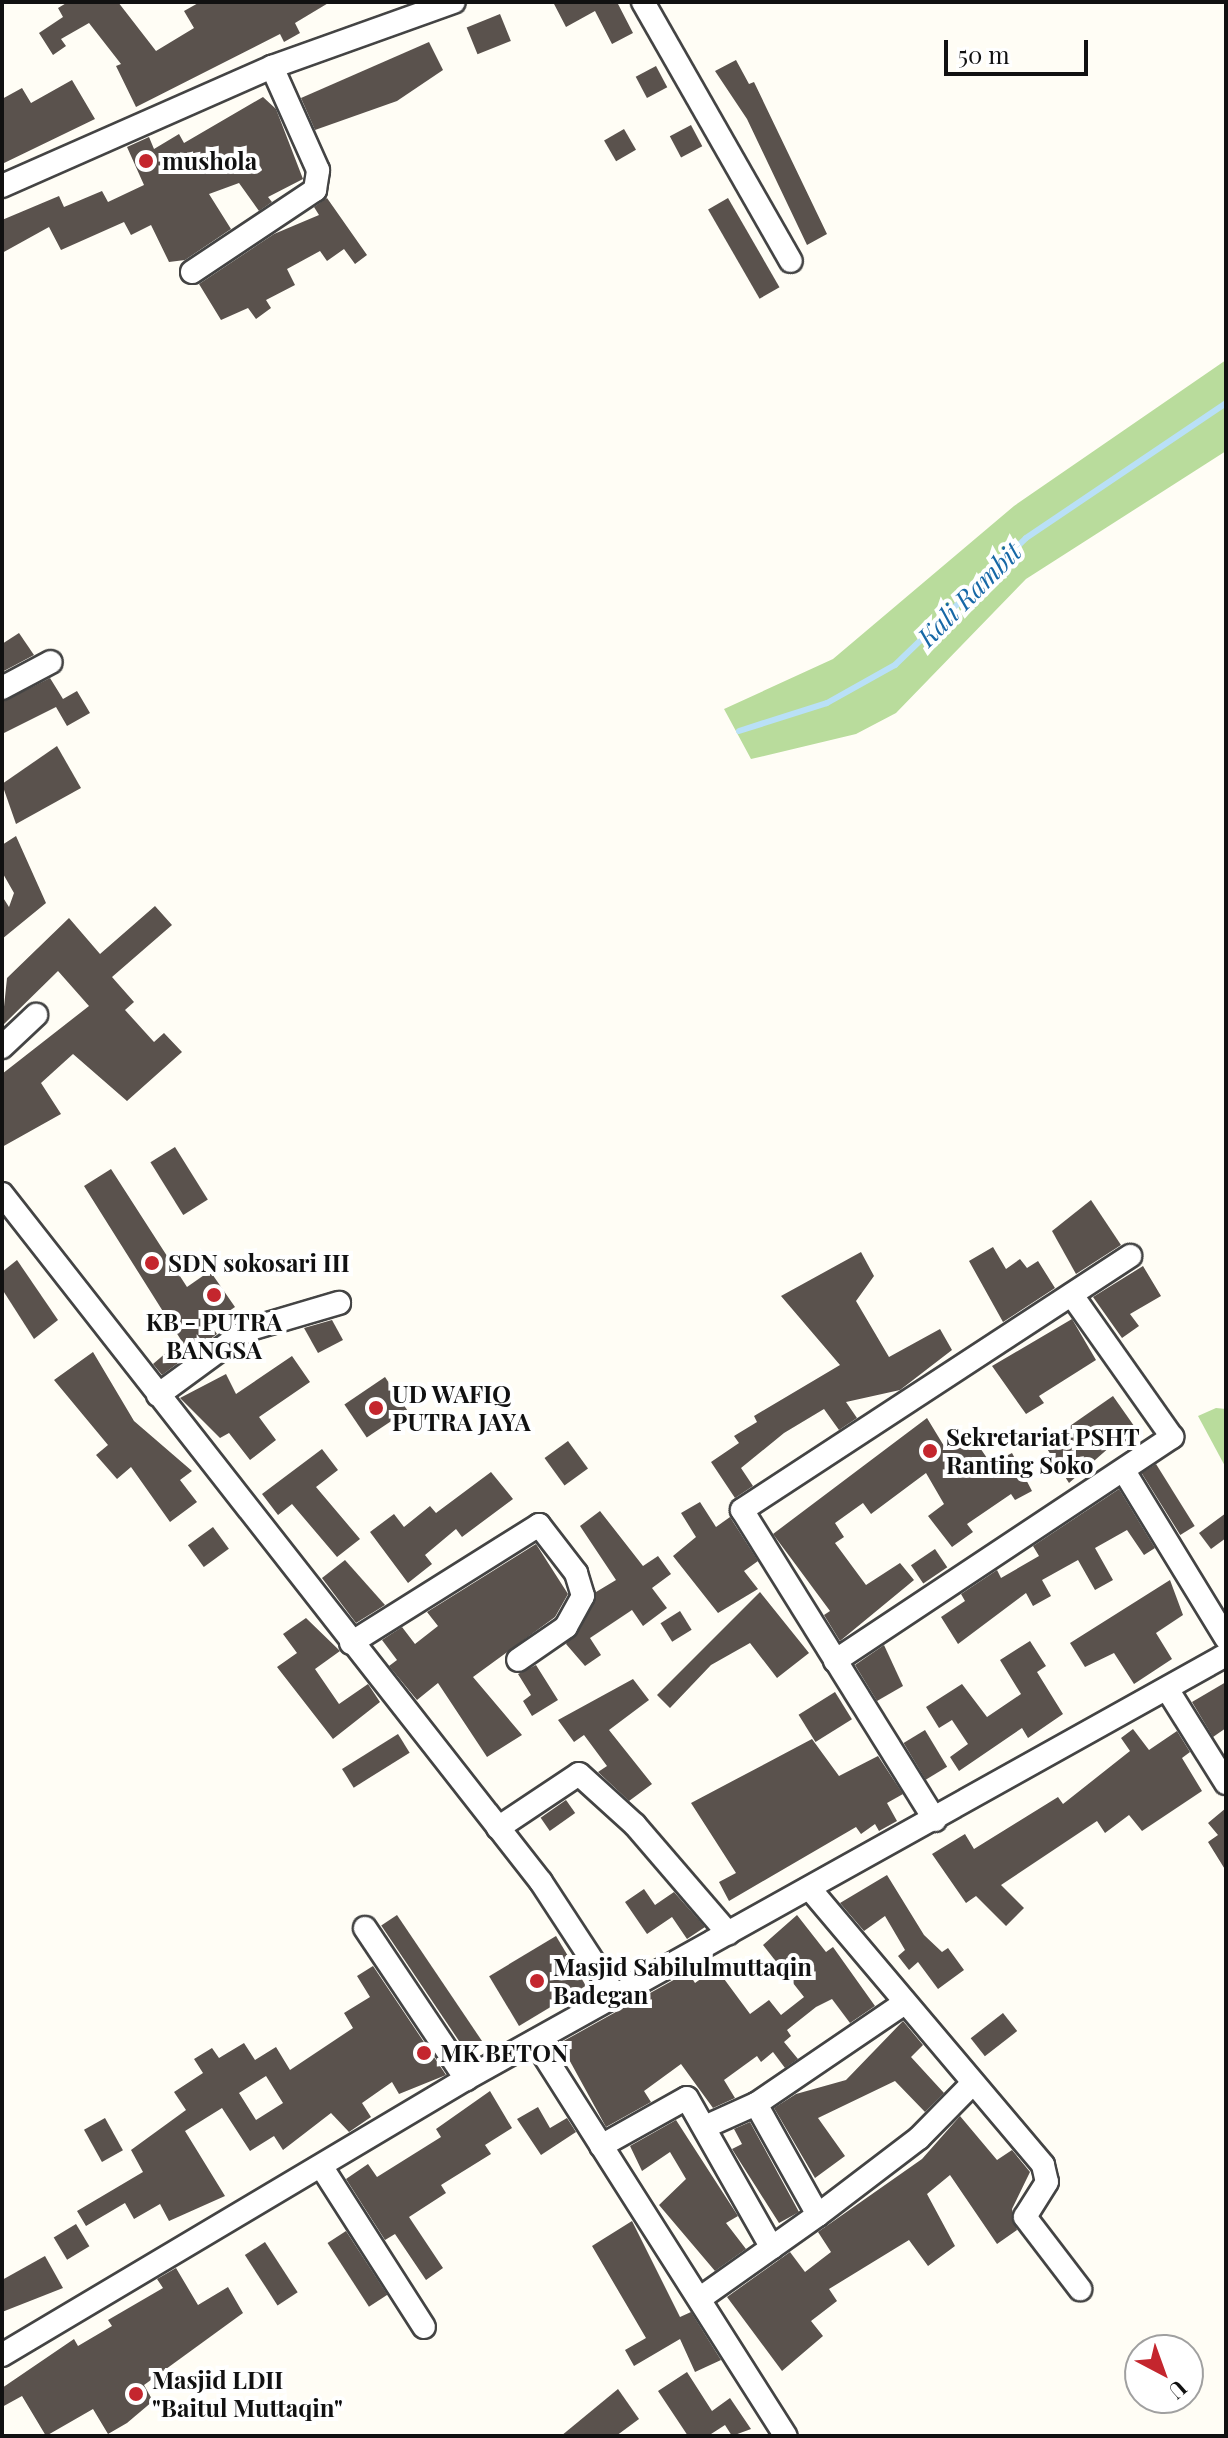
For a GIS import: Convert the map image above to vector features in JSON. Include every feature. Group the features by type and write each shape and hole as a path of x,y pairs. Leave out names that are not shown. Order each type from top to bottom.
{"street":[{"path":"2,186 272,67 454,2"},
{"path":"643,2 791,261"},
{"path":"192,272 315,190 318,170 272,67"},
{"path":"2,688 51,662"},
{"path":"2,1047 36,1015"},
{"path":"2,1194 498,1828 615,1995"},
{"path":"935,1820 742,1510 1130,1256"},
{"path":"835,1661 1168,1443 1172,1431 1072,1295"},
{"path":"158,1395 247,1330 339,1303"},
{"path":"1124,1471 1226,1638"},
{"path":"351,1643 539,1525 576,1573 583,1596 566,1627 518,1660"},
{"path":"2,2355 466,2079 1226,1655"},
{"path":"1167,1689 1226,1783"},
{"path":"498,1828 581,1775 635,1825 728,1933"},
{"path":"810,1889 903,2004 1043,2165 1047,2182 1025,2217 1080,2289"},
{"path":"365,1928 466,2079"},
{"path":"707,2126 756,2104 903,2004"},
{"path":"535,2041 702,2297 786,2436"},
{"path":"702,2297 818,2215 919,2138 972,2084"},
{"path":"601,2146 675,2099 687,2098 707,2126 772,2248"},
{"path":"756,2104 818,2215"},
{"path":"321,2166 424,2327"}],"green space":[{"path":"1226,360 1226,451 1026,579 896,713 856,734 751,759 724,709 833,659 1014,506"},
{"path":"1216,1408 1226,1409 1226,1468 1198,1416"}],"building":[{"path":"68,2 118,2 156,51 194,28 184,11 200,2 330,2 295,23 300,33 284,42 280,34 136,107 116,66 121,64 89,23 61,39 66,46 53,55 39,33 63,17 58,8"},
{"path":"553,2 617,2 633,33 612,44 595,11 566,27"},
{"path":"500,14 511,41 477,54 467,27"},
{"path":"429,42 443,70 397,101 315,130 301,98"},
{"path":"736,60 749,84 754,82 827,234 807,245 747,119 715,71"},
{"path":"656,66 667,87 647,98 636,77"},
{"path":"72,80 95,119 2,164 2,99 22,88 31,103"},
{"path":"263,97 276,109 303,179 268,197 272,202 259,211 239,183 209,194 231,229 185,260 169,262 151,225 131,235 124,222 61,250 49,227 2,253 2,220 59,196 64,207 102,191 108,202 144,185 127,147 149,137 154,149 179,134 184,143"},
{"path":"691,125 702,146 681,157 670,136"},
{"path":"624,129 636,150 616,161 604,140"},
{"path":"327,198 367,255 355,264 344,249 327,261 320,251 287,269 295,285 266,300 271,308 256,319 248,308 221,320 199,284 274,234 319,215 314,207"},
{"path":"728,198 780,287 760,299 708,210"},
{"path":"19,633 34,655 2,672 2,644"},
{"path":"50,678 63,699 77,691 90,713 67,726 56,707 2,734 2,702"},
{"path":"57,746 81,788 16,824 2,784"},
{"path":"16,836 46,903 2,939 2,896 9,907 14,893 2,872 2,845"},
{"path":"155,906 172,925 112,977 134,1002 125,1010 154,1042 164,1033 182,1052 127,1101 73,1054 41,1083 61,1114 2,1147 2,1074 89,1006 58,971 2,1026 7,978 69,918 100,954"},
{"path":"175,1147 208,1200 183,1215 150,1162"},
{"name":"SDN sokosari III","path":"111,1169 187,1287 210,1271 235,1307 210,1324 217,1334 162,1375 153,1364 181,1340 84,1186"},
{"path":"1091,1200 1121,1245 1076,1274 1052,1231"},
{"path":"993,1247 1006,1269 1020,1259 1027,1268 1038,1261 1055,1288 1003,1322 969,1261"},
{"path":"861,1252 874,1276 856,1301 889,1357 940,1329 952,1350 900,1390 846,1402 857,1418 839,1430 824,1409 784,1433 741,1468 753,1486 735,1498 711,1462 739,1443 734,1436 757,1422 754,1416 840,1365 781,1296"},
{"path":"17,1260 58,1320 34,1339 2,1289 2,1272"},
{"path":"1143,1266 1161,1296 1130,1314 1139,1326 1122,1338 1093,1297"},
{"path":"1072,1319 1096,1360 1039,1396 1044,1403 1026,1414 992,1366"},
{"path":"332,1320 343,1340 318,1353 304,1328"},
{"path":"93,1352 134,1421 192,1471 180,1480 197,1502 170,1522 131,1467 117,1479 96,1455 108,1445 54,1380"},
{"path":"292,1356 310,1382 259,1417 276,1440 250,1460 229,1433 220,1438 180,1398 226,1374 236,1394"},
{"name":"UD WAFIQ PUTRA JAYA","path":"385,1377 407,1410 367,1438 344,1404"},
{"path":"1113,1396 1139,1433 1124,1444 1120,1438 1069,1483 1044,1444"},
{"path":"927,1418 944,1446 968,1430 991,1464 1012,1453 1032,1491 1015,1500 1011,1494 967,1524 973,1532 952,1547 928,1516 944,1504 926,1473 871,1514 863,1503 835,1523 844,1537 835,1543 866,1585 900,1563 914,1580 840,1641 824,1615 830,1611 773,1534"},
{"path":"568,1441 588,1469 565,1486 545,1458"},
{"path":"322,1449 338,1470 316,1487 360,1539 337,1557 292,1504 278,1515 262,1494"},
{"path":"1156,1464 1195,1526 1180,1535 1142,1473"},
{"path":"491,1472 513,1499 462,1537 456,1529 425,1555 432,1564 408,1583 370,1532 394,1514 404,1527 430,1506 436,1513"},
{"path":"1119,1489 1155,1548 1144,1555 1127,1530 1095,1548 1113,1580 1095,1590 1078,1560 1042,1580 1051,1596 1033,1606 1026,1593 958,1644 941,1617 965,1601 961,1594 997,1570 1001,1578 1039,1556 1033,1546"},
{"path":"700,1502 716,1527 730,1517 758,1561 744,1571 758,1589 718,1613 673,1556 696,1537 681,1513"},
{"path":"600,1511 643,1566 658,1556 671,1574 652,1588 667,1608 643,1626 632,1610 590,1638 601,1655 585,1666 566,1644 596,1592 616,1580 580,1526"},
{"path":"1226,1513 1226,1538 1211,1549 1199,1533"},
{"path":"213,1527 229,1549 204,1567 188,1545"},
{"path":"536,1544 568,1594 555,1617 473,1677 522,1735 487,1757 438,1683 417,1700 389,1666 397,1660 382,1640 402,1627 415,1644 438,1626 427,1612"},
{"path":"935,1549 947,1567 923,1583 911,1565"},
{"path":"345,1560 385,1605 356,1623 322,1578"},
{"path":"1170,1580 1183,1615 1156,1633 1172,1659 1134,1684 1114,1653 1085,1667 1070,1643"},
{"path":"760,1592 809,1653 777,1678 750,1643 711,1665 670,1708 657,1695"},
{"path":"680,1611 692,1630 672,1642 660,1623"},
{"path":"306,1618 340,1651 315,1669 339,1704 368,1684 380,1702 333,1739 277,1667 297,1653 283,1634"},
{"path":"1030,1641 1046,1666 1037,1672 1063,1714 1028,1738 1022,1728 959,1771 950,1757 968,1744 952,1720 939,1728 926,1707 962,1684 987,1717 1021,1694 1000,1660"},
{"path":"884,1645 903,1686 877,1701 855,1665"},
{"path":"536,1665 558,1700 532,1716 523,1701 531,1695 518,1674"},
{"path":"633,1679 649,1700 609,1730 652,1784 629,1801 598,1772 607,1766 584,1735 574,1742 558,1720"},
{"path":"1226,1682 1226,1728 1213,1737 1192,1702"},
{"path":"835,1692 852,1719 815,1742 799,1715"},
{"path":"1133,1729 1149,1750 1177,1731 1190,1752 1182,1758 1202,1791 1142,1831 1129,1815 1105,1833 1097,1821 1001,1885 1024,1908 1006,1926 976,1896 966,1903 932,1854 965,1834 974,1849 1058,1797 1063,1804 1130,1751 1121,1738"},
{"path":"925,1730 947,1767 926,1780 904,1743"},
{"path":"398,1734 410,1753 354,1788 342,1769"},
{"path":"812,1739 839,1776 878,1756 903,1794 887,1803 897,1821 879,1831 875,1824 861,1834 856,1827 729,1901 719,1882 736,1873 691,1803"},
{"path":"566,1800 575,1813 550,1831 541,1818"},
{"path":"1226,1808 1226,1871 1208,1842 1218,1835 1208,1823"},
{"path":"887,1875 924,1935 942,1952 948,1948 964,1970 938,1989 918,1962 909,1970 898,1956 905,1950 885,1916 864,1931 840,1903"},
{"path":"644,1889 655,1905 674,1892 705,1927 687,1939 672,1917 647,1934 625,1902"},
{"path":"397,1915 484,2044 468,2054 381,1926"},
{"path":"797,1915 826,1952 833,1947 875,2006 850,2023 832,1999 816,2007 787,2030 791,2036 784,2042 798,2059 785,2068 773,2052 761,2062 757,2056 724,2080 735,2098 713,2108 681,2064 644,2091 651,2102 606,2127 560,2043 688,1972 695,1983 716,1968 750,2014 769,2000 781,2015 804,1997 763,1945"},
{"name":"Masjid Sabilulmuttaqin Badegan","path":"556,1936 586,1986 519,2026 489,1976"},
{"path":"373,1966 446,2075 399,2094 392,2082 362,2103 371,2117 349,2132 331,2113 283,2150 274,2136 250,2151 222,2108 185,2131 225,2196 169,2221 160,2204 134,2219 125,2203 86,2226 77,2211 143,2172 131,2150 186,2110 174,2092 203,2073 194,2059 212,2048 219,2058 244,2043 255,2060 276,2047 290,2070 353,2028 344,2013 370,1997 357,1976","holes":["266,2076 283,2103 256,2120 239,2093"]},
{"path":"1003,2013 1017,2031 985,2056 971,2038"},
{"path":"903,2021 923,2045 911,2057 944,2093 925,2112 895,2081 818,2118 845,2156 815,2178 774,2108 796,2094 846,2080"},
{"path":"490,2091 512,2128 485,2145 491,2154 441,2185 446,2193 409,2217 443,2268 426,2280 395,2234 385,2240 346,2179 368,2164 377,2177 441,2137 436,2129"},
{"path":"538,2107 550,2128 567,2118 576,2132 541,2155 517,2119"},
{"path":"960,2116 997,2160 1012,2150 1030,2172 1012,2209 1017,2230 997,2244 950,2175 927,2194 955,2246 928,2266 909,2240 829,2289 837,2301 811,2321 823,2336 782,2371 727,2297 790,2252 805,2272 831,2252 818,2232 922,2159"},
{"path":"105,2118 123,2150 102,2162 84,2130"},
{"path":"676,2120 738,2216 726,2223 746,2249 715,2271 659,2205 686,2179 670,2152 642,2171 630,2146"},
{"path":"750,2122 799,2212 779,2223 732,2149 742,2144 734,2129"},
{"path":"632,2221 680,2317 691,2312 721,2360 695,2372 680,2339 634,2366 625,2350 646,2338 592,2246"},
{"path":"76,2224 89,2246 67,2260 54,2237"},
{"path":"346,2231 387,2295 369,2307 328,2243"},
{"path":"265,2242 298,2292 278,2305 245,2255"},
{"path":"45,2256 63,2288 2,2312 2,2280"},
{"path":"176,2268 198,2305 228,2287 243,2313 144,2385 153,2401 127,2423 108,2434 93,2409 46,2436 22,2396 2,2407 2,2388 74,2339 78,2346 112,2326 108,2320 163,2288 157,2279"},
{"path":"687,2372 712,2411 730,2398 751,2429 732,2436 725,2425 708,2436 688,2436 658,2391"},
{"path":"618,2389 639,2419 616,2436 561,2436"}],"waterway":[{"name":"Kali Rambit","path":"739,731 827,703 895,665 1026,538 1226,403"}],"place":[{"name":"mushola","path":"146,161"},
{"name":"SDN sokosari III","path":"152,1263"},
{"name":"KB - PUTRA BANGSA","path":"214,1295"},
{"name":"UD WAFIQ PUTRA JAYA","path":"376,1408"},
{"name":"Sekretariat PSHT Ranting Soko","path":"930,1451"},
{"name":"Masjid Sabilulmuttaqin Badegan","path":"537,1981"},
{"name":"MK BETON","path":"424,2053"},
{"name":"Masjid LDII \"Baitul Muttaqin\"","path":"136,2394"}]}
